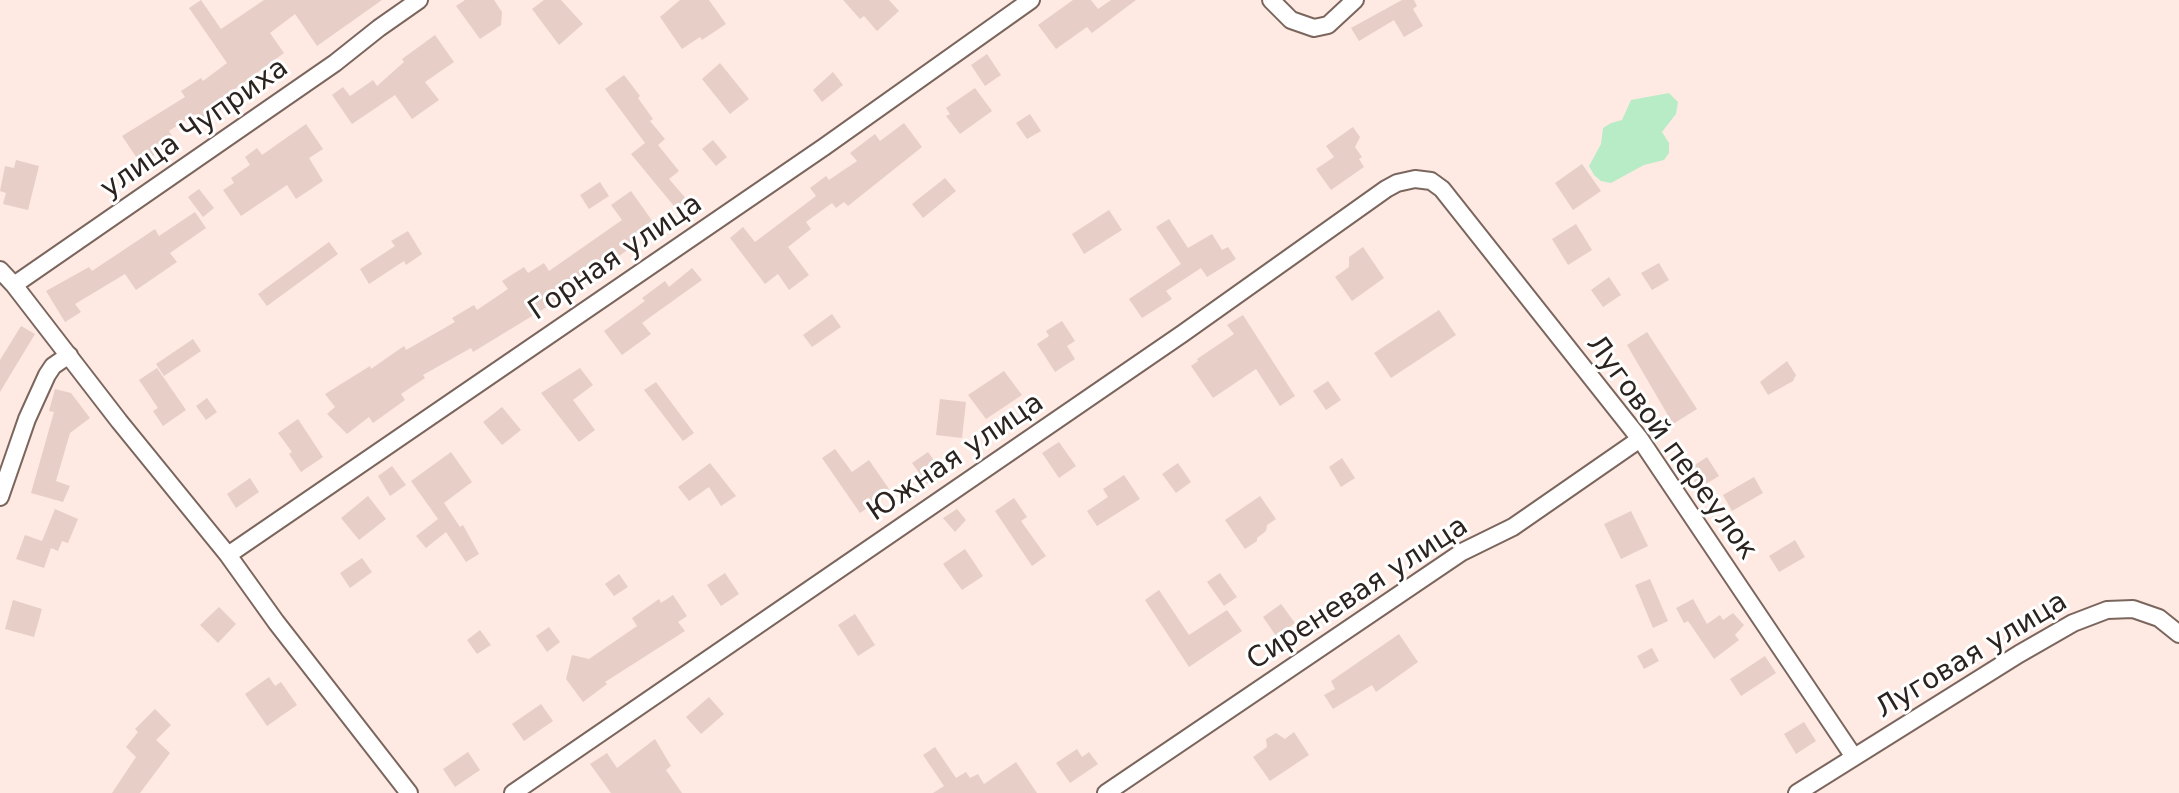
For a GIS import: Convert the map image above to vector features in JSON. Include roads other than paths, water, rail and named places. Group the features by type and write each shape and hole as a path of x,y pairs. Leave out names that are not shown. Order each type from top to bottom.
{"street":[{"name":"улица Чуприха","path":"14,285 335,63 419,0"},
{"name":"Горная улица","path":"228,555 811,156 1031,0"},
{"path":"1271,0 1291,20 1314,28 1328,25 1355,0"},
{"name":"Южная улица","path":"513,793 1195,326 1386,189 1405,180 1431,181"},
{"name":"Луговой переулок","path":"1431,181 1442,189 1640,439 1854,757"},
{"path":"0,270 228,555 409,793"},
{"path":"0,497 27,419 47,375 53,366 69,355"},
{"name":"Сиреневая улица","path":"1106,793 1462,552 1523,521 1640,439"},
{"name":"Луговая улица","path":"1797,793 2073,623 2119,608 2146,613 2170,625 2179,634"}]}
